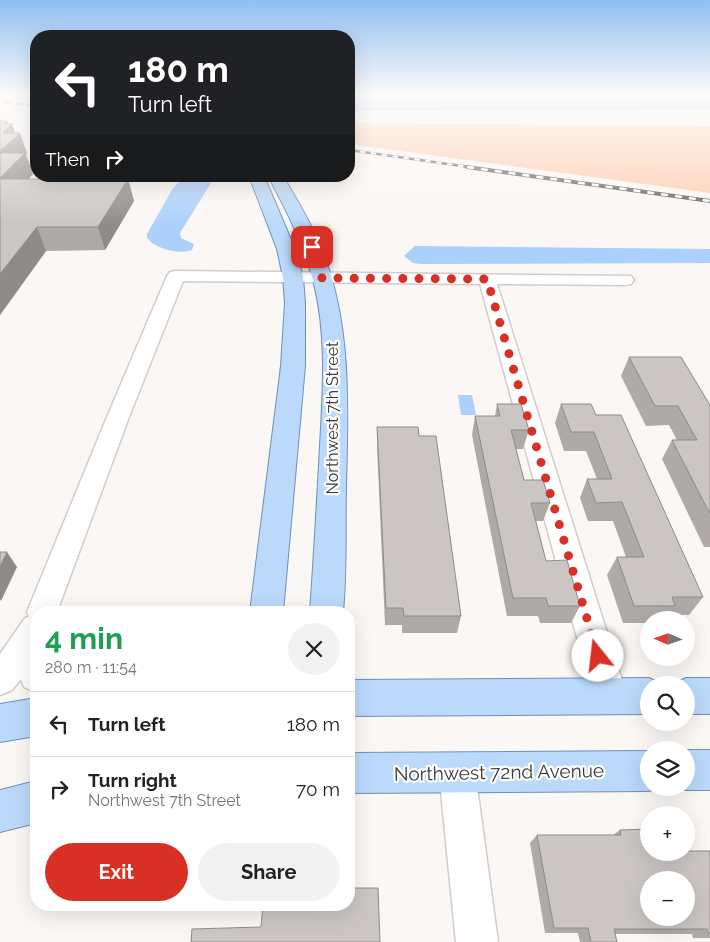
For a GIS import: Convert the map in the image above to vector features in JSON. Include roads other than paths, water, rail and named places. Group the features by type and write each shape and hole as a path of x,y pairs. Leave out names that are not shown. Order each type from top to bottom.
{"main road":[{"path":"259,182 278,226 293,277 295,303 294,357 268,606"},
{"name":"Northwest 7th Street","path":"278,182 307,235 322,278 331,316 335,351 335,400 328,606"},
{"path":"355,698 640,696"},
{"path":"695,696 710,696"},
{"path":"0,723 30,718"},
{"name":"Northwest 72nd Avenue","path":"355,773 640,770"},
{"path":"695,770 710,770"},
{"path":"0,811 30,804"}],"street":[{"path":"45,606 118,417 176,276 625,280"},
{"path":"487,279 610,696"},
{"path":"0,679 19,656 30,637"},
{"path":"457,772 477,942"}],"water":[{"path":"179,182 211,183 180,233 181,238 194,244 192,250 181,252 168,250 156,245 147,238 147,234 173,188"},
{"path":"415,246 710,249 710,263 422,264 413,263 404,256"},
{"path":"458,395 472,395 476,415 461,415"}],"railway":[{"path":"355,151 476,168"},
{"path":"467,167 710,201"}]}
